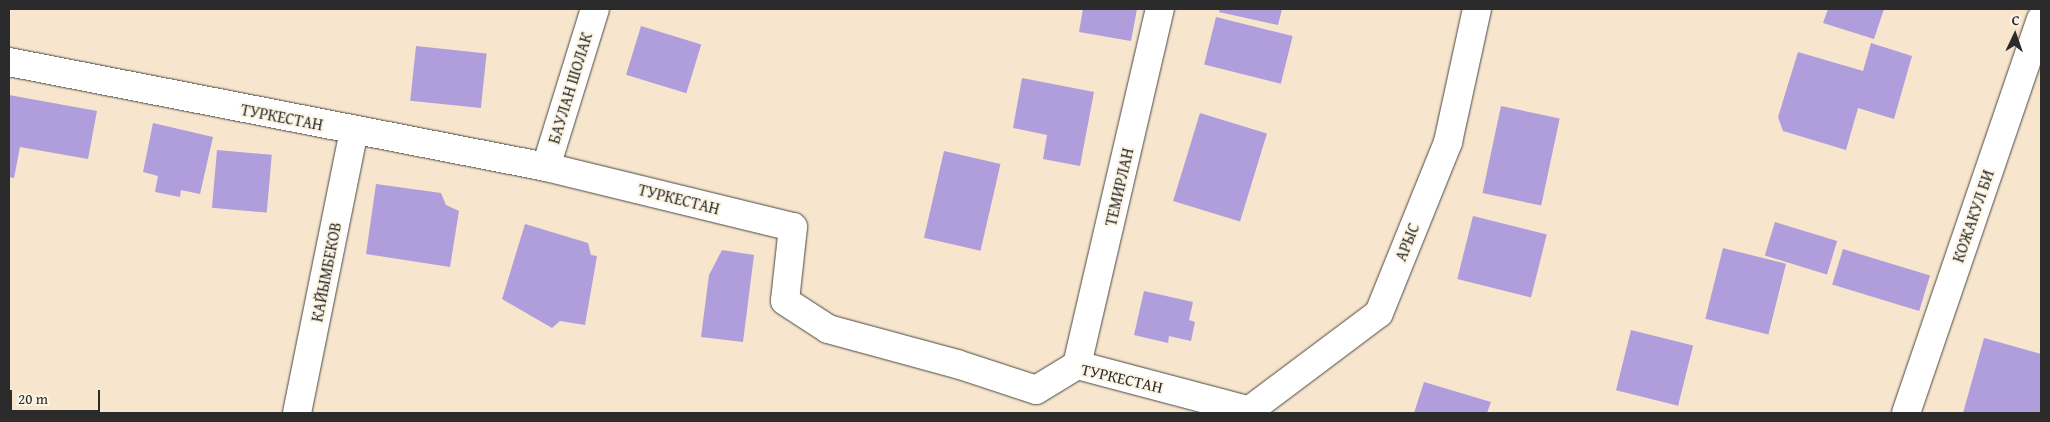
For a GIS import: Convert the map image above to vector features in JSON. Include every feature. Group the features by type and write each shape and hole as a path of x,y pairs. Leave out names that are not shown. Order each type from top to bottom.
{"street":[{"name":"БАУЛАН ШОЛАК","path":"546,167 595,9"},
{"name":"ТЕМИРЛАН","path":"1077,365 1160,9"},
{"name":"АРЫС","path":"1246,412 1379,312 1448,142 1476,9"},
{"name":"КОЖАКУЛ БИ","path":"1906,413 2041,20"},
{"name":"ТУРКЕСТАН","path":"9,62 354,131 546,167 793,227 785,301 828,329 957,364 1036,390 1077,365 1246,412"},
{"name":"КАЙЫМБЕКОВ","path":"297,413 354,131"}],"building":[{"path":"1083,9 1137,9 1131,41 1079,32"},
{"path":"1220,9 1282,9 1278,25 1219,12"},
{"path":"1828,9 1884,9 1874,39 1823,23"},
{"path":"1216,17 1293,36 1281,84 1204,65"},
{"path":"641,26 701,44 686,93 626,75"},
{"path":"1871,43 1912,56 1894,119 1858,108 1846,150 1783,131 1778,117 1798,52 1863,71"},
{"path":"416,46 487,53 481,108 410,101"},
{"path":"1022,78 1094,92 1080,166 1043,159 1047,135 1013,128"},
{"path":"9,95 97,111 88,159 20,147 14,178 9,177"},
{"path":"1501,106 1560,118 1541,206 1482,193"},
{"path":"1200,113 1267,133 1240,221 1173,201"},
{"path":"153,123 213,137 200,194 181,190 180,197 155,192 158,176 143,172"},
{"path":"217,150 272,155 267,213 212,208"},
{"path":"944,151 1001,164 980,251 924,238"},
{"path":"376,184 441,193 446,205 459,211 450,267 366,254"},
{"path":"1473,216 1547,234 1531,297 1457,279"},
{"path":"1775,222 1837,241 1827,274 1765,255"},
{"path":"525,224 588,243 591,255 597,256 585,325 560,321 552,328 502,299"},
{"path":"1723,248 1786,264 1768,335 1705,319"},
{"path":"1843,249 1930,276 1919,311 1832,284"},
{"path":"722,250 754,255 743,342 701,337 709,275"},
{"path":"1144,291 1193,302 1189,320 1195,322 1191,341 1169,336 1168,343 1134,335"},
{"path":"1631,330 1693,345 1678,406 1616,390"},
{"path":"1984,338 2041,354 2041,413 1963,413"},
{"path":"1424,382 1491,402 1487,413 1414,413"}]}
